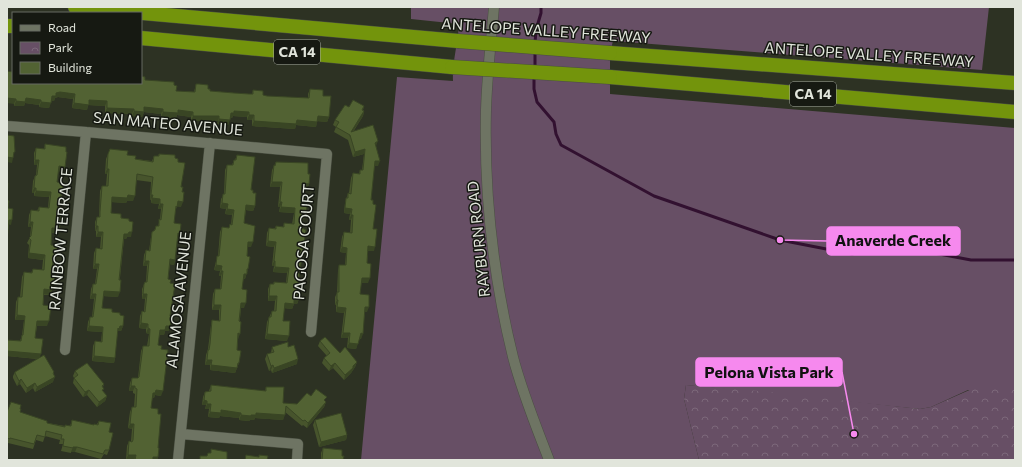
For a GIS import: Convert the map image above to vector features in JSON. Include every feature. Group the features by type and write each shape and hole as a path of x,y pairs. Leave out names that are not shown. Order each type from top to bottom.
{"highway":[{"name":"ANTELOPE VALLEY FREEWAY","path":"75,7 131,12"},
{"name":"ANTELOPE VALLEY FREEWAY","path":"142,13 458,41 1015,83"},
{"name":"CA 14","path":"142,38 452,67 610,77 1015,112"}],"street":[{"name":"RAYBURN ROAD","path":"494,7 486,108 486,144 489,212 494,257 501,303 513,358 530,411 549,460"},
{"name":"SAN MATEO AVENUE","path":"7,126 327,154"},
{"name":"RAINBOW TERRACE","path":"66,350 86,132"},
{"name":"ALAMOSA AVENUE","path":"178,460 210,143"},
{"name":"PAGOSA COURT","path":"311,332 327,154"},
{"path":"181,434 298,444 297,460"}],"green space":[{"path":"411,7 989,7 982,70 613,41 610,53 610,94 1015,128 1015,391 968,390 931,407 920,409 686,385 684,399 699,460 361,460 397,77 453,81 453,67 458,39 459,24 411,19"},
{"path":"686,385 769,392 920,409 931,407 974,388 981,387 1015,390 1015,460 699,460 684,399"}],"building":[{"path":"7,71 12,72 12,84 142,84 142,76 145,77 145,80 174,82 174,85 177,86 176,91 195,92 196,84 199,84 208,85 208,89 210,89 210,91 253,94 253,90 263,91 263,95 267,96 309,98 310,89 323,90 323,96 331,96 329,117 318,116 317,122 297,120 296,124 254,121 254,115 249,115 249,112 234,111 234,113 231,113 230,120 219,119 219,116 193,116 193,112 178,110 178,113 163,112 163,109 144,107 144,112 134,111 134,109 107,108 107,101 89,100 89,105 74,103 75,94 60,92 56,93 56,96 52,96 51,103 26,98 25,102 7,98"},
{"path":"353,100 364,106 362,110 364,111 351,132 373,125 378,141 375,143 380,161 375,161 371,200 373,200 373,204 376,205 373,229 377,229 375,247 368,246 367,263 371,264 370,278 362,278 360,294 369,295 369,307 365,307 363,334 361,333 358,344 349,343 350,333 343,333 346,308 337,307 337,292 339,292 339,265 346,265 347,248 342,247 344,232 352,233 352,209 345,208 346,198 348,198 348,193 351,194 353,173 360,174 360,170 363,170 365,149 355,152 350,135 336,127 339,122 335,120 345,105 349,107"},
{"path":"7,135 14,136 15,152 13,158 7,157"},
{"path":"45,144 66,147 67,152 65,167 59,166 57,182 63,183 63,193 61,193 61,198 58,198 57,213 61,214 61,224 59,224 59,228 52,228 51,245 58,246 57,256 55,261 53,261 51,275 55,276 54,285 52,285 52,290 44,289 43,305 51,306 49,321 37,321 35,338 43,339 41,354 7,351 7,340 21,341 23,335 25,316 17,315 18,297 22,297 24,272 32,273 33,269 44,270 45,255 29,253 31,240 29,238 31,236 33,222 30,222 31,210 39,211 39,207 49,208 51,192 36,191 36,188 34,188 39,160 35,160 36,148 45,149"},
{"path":"110,149 128,151 127,155 136,156 135,159 153,162 154,156 159,156 159,154 175,155 178,162 185,163 181,187 183,187 182,192 184,192 183,202 178,201 174,223 181,224 180,234 178,233 175,260 170,259 168,279 171,280 170,283 175,284 170,316 172,317 170,326 166,326 165,330 160,330 158,345 162,346 161,349 168,350 163,391 156,390 155,393 153,393 151,408 158,409 158,414 161,414 158,457 153,457 153,460 135,460 136,455 128,455 129,441 132,442 133,440 134,424 130,424 132,407 136,407 137,389 135,386 131,386 132,378 139,377 143,346 149,346 150,329 148,328 148,324 141,323 142,311 145,312 147,294 143,294 144,284 147,282 149,261 145,261 146,250 150,251 152,232 155,230 156,226 159,226 159,219 161,220 163,204 160,204 160,199 152,198 153,177 137,174 135,196 128,195 127,198 112,197 111,213 121,214 121,218 129,219 129,221 133,222 132,232 124,234 119,280 121,280 120,292 104,291 102,308 112,309 112,312 120,313 120,315 124,316 123,326 120,326 119,329 118,328 115,358 94,356 95,341 102,342 103,327 89,326 90,317 93,317 96,294 92,294 93,284 96,284 99,264 95,264 96,248 102,249 103,232 98,232 98,226 96,226 97,217 100,217 102,186 108,186 109,169 107,169 108,154"},
{"path":"237,155 255,157 251,190 253,190 253,193 256,193 255,206 246,205 244,223 255,226 253,242 248,242 247,256 250,257 247,274 244,274 242,289 247,290 246,303 241,303 239,321 241,322 240,334 238,333 237,350 241,351 237,368 211,365 212,360 207,360 212,320 220,321 221,305 214,305 214,300 215,289 221,289 223,271 221,271 222,266 216,265 217,256 219,256 222,227 229,228 230,224 232,225 234,210 227,209 228,204 222,203 223,194 225,194 227,165 233,165"},
{"path":"276,162 308,163 308,174 310,174 309,184 302,183 301,198 308,199 306,214 303,214 302,228 306,230 298,284 300,290 299,299 294,299 294,304 285,303 283,321 290,321 289,336 267,334 269,317 271,317 272,311 276,311 277,296 269,296 270,284 274,284 274,282 287,283 289,268 275,267 274,261 276,242 268,241 269,228 276,229 276,226 284,227 284,223 294,224 295,208 281,207 282,182 272,182 274,165 275,166"},
{"path":"7,200 9,201 8,208 13,209 12,220 9,220 7,240"},
{"path":"325,337 340,353 345,347 357,362 345,375 335,363 331,366 324,358 330,353 320,341"},
{"path":"288,342 288,347 294,345 298,359 274,368 273,365 271,366 267,354 274,352 272,347"},
{"path":"44,355 54,372 55,377 37,387 35,383 27,388 21,379 19,381 15,372"},
{"path":"87,363 104,384 102,386 104,389 102,390 107,396 99,402 89,390 85,392 74,378 78,375 75,371"},
{"path":"211,385 266,391 266,387 284,387 283,403 297,404 307,393 311,396 316,389 327,397 324,400 326,402 308,423 305,420 303,421 286,406 285,415 256,413 256,415 251,416 221,410 221,413 210,412 211,404 207,404 207,401 204,400 205,392 211,391"},
{"path":"11,402 21,405 20,412 47,421 47,423 65,427 65,425 71,426 72,420 94,425 98,425 99,421 111,423 109,432 113,433 109,450 105,450 103,454 77,447 73,448 63,446 64,439 61,439 62,435 46,431 45,437 37,435 34,444 7,438 7,412"},
{"path":"341,413 347,435 321,442 315,420"},
{"path":"323,448 342,450 342,456 344,456 343,460 322,460"},
{"path":"211,449 227,452 227,460 200,460 200,456 207,456 208,453 211,453"},
{"path":"246,455 259,457 259,455 268,456 267,460 245,460"}],"waterway":[{"path":"535,43 541,7"},
{"path":"535,51 535,69"},
{"path":"534,77 534,89 537,102 554,122 556,134 561,145 654,196 780,240 852,254 903,242 934,253 971,260 1015,260"}],"place":[{"name":"Anaverde Creek","path":"780,240"},
{"name":"Pelona Vista Park","path":"854,434"}]}
